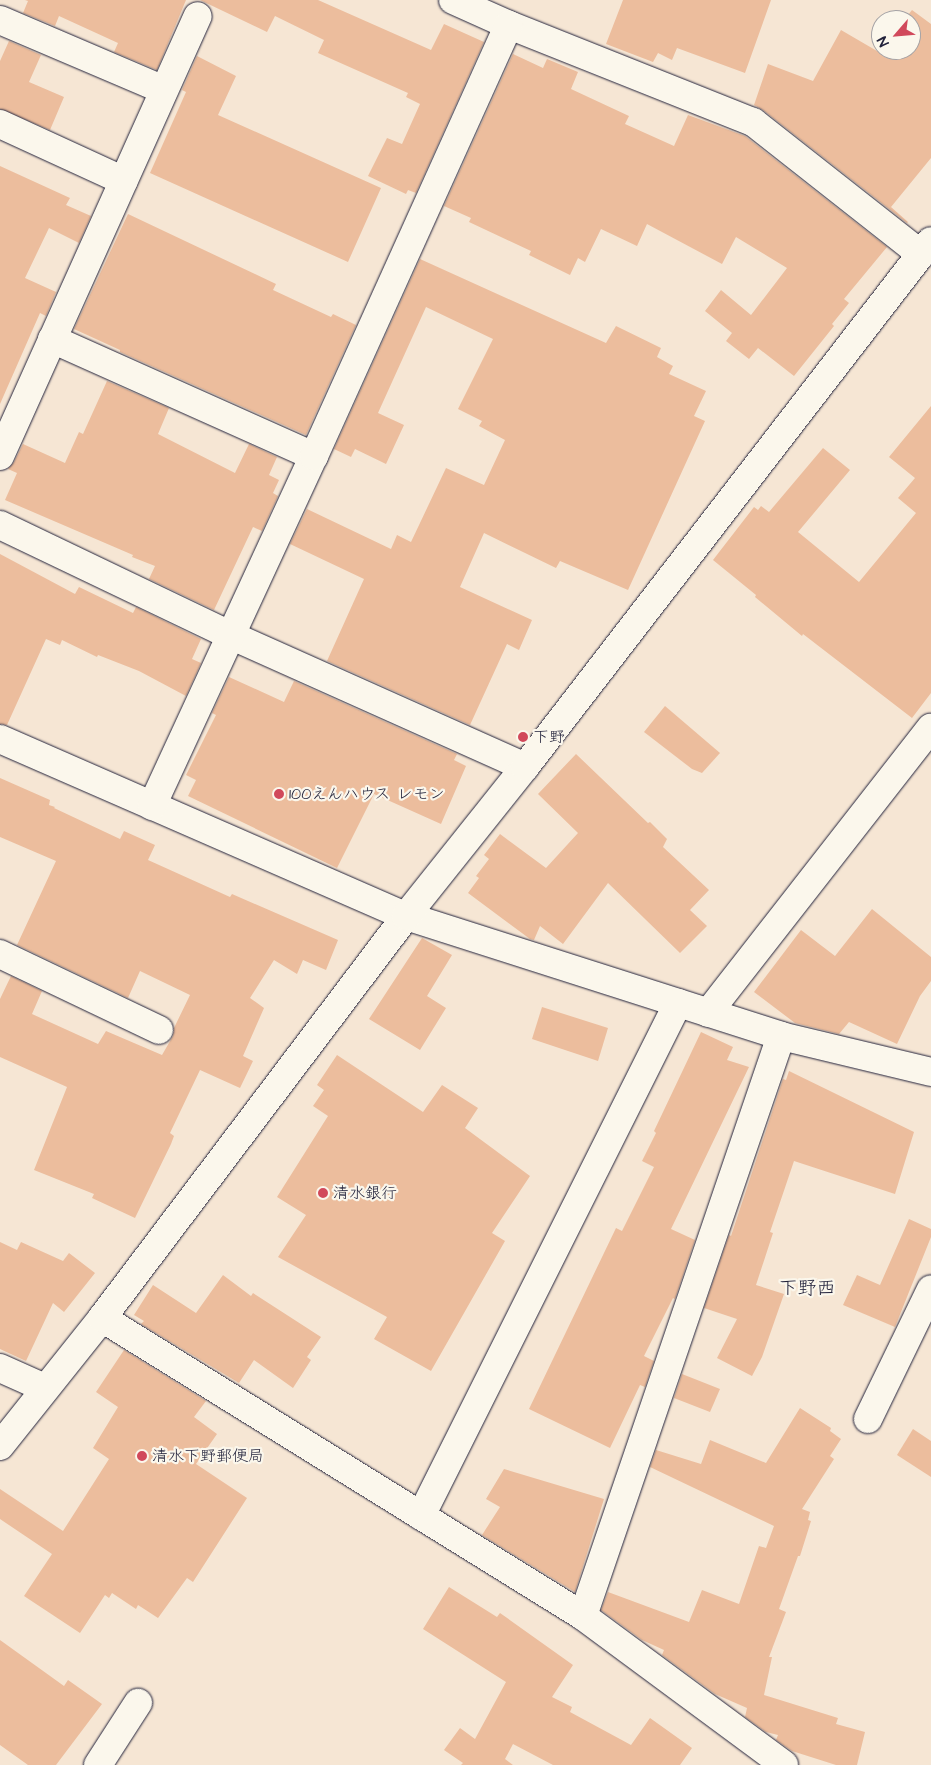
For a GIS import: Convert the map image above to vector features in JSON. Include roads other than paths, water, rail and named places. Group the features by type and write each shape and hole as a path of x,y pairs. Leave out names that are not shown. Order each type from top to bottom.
{"street":[{"path":"0,1446 102,1318 406,916 525,767 926,248 753,122 508,25 454,0"},
{"path":"0,456 198,16"},
{"path":"0,20 164,90"},
{"path":"152,806 314,456 508,25"},
{"path":"0,124 124,181"},
{"path":"52,339 314,456"},
{"path":"0,525 230,635 525,767"},
{"path":"708,1013 931,728"},
{"path":"0,739 406,916 781,1036 931,1072"},
{"path":"0,954 159,1030"},
{"path":"421,1516 678,1003"},
{"path":"583,1616 781,1036"},
{"path":"868,1419 931,1289"},
{"path":"102,1318 583,1616 784,1765"},
{"path":"0,1368 45,1388"},
{"path":"98,1765 138,1703"}],"place":[{"name":"下野","path":"523,737"},
{"name":"100えんハウス レモン","path":"279,794"},
{"name":"清水銀行","path":"323,1193"},
{"name":"清水下野郵便局","path":"142,1456"}],"district":[{"name":"下野西","path":"807,1289"}]}
